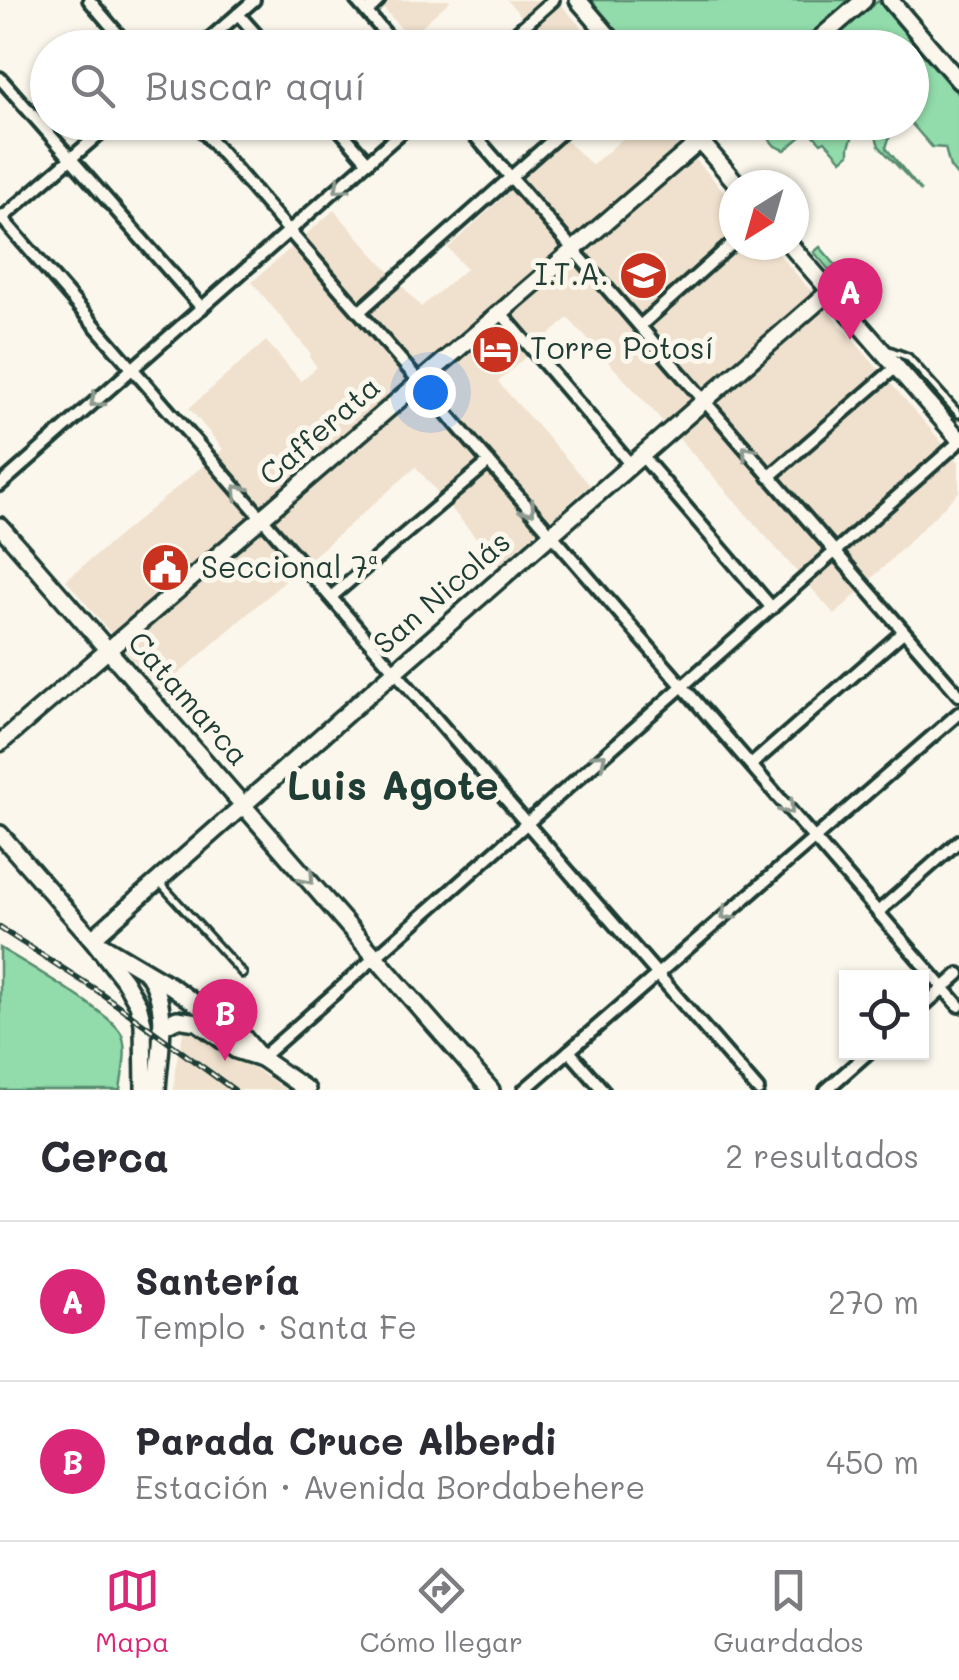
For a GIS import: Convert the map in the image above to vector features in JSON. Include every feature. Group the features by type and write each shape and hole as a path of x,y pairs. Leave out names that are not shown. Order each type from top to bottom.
{"main road":[{"path":"578,0 604,30"},
{"path":"829,30 864,0"},
{"path":"890,0 916,30"},
{"path":"929,46 959,81"},
{"path":"700,141 725,170"},
{"name":"Cafferata","path":"0,743 700,141"},
{"path":"803,260 959,441"},
{"name":"San Nicolás","path":"92,940 830,291"},
{"name":"Catamarca","path":"0,526 492,1090"},
{"path":"0,834 92,940 138,1004 144,1090"},
{"path":"92,940 171,986 244,1038 261,1058 307,1090"},
{"path":"146,970 157,987 162,1008 157,1090"},
{"path":"161,1027 177,1020 197,1022 236,1050 261,1058"}],"street":[{"path":"220,30 254,0"},
{"path":"356,0 382,30"},
{"path":"366,12 380,0"},
{"path":"519,30 553,0"},
{"path":"92,1 115,30"},
{"path":"238,14 252,30"},
{"path":"0,78 30,113"},
{"path":"54,140 202,308"},
{"path":"92,140 1,218 758,1090"},
{"path":"211,140 959,1006"},
{"path":"349,140 368,162"},
{"path":"0,485 393,140"},
{"path":"479,140 959,696"},
{"path":"359,312 553,140"},
{"path":"640,326 719,255"},
{"path":"501,313 772,608"},
{"path":"769,477 896,367"},
{"path":"261,1058 959,441"},
{"path":"331,598 489,462"},
{"path":"751,765 903,632"},
{"path":"524,1090 959,713"},
{"path":"878,912 959,841"},
{"path":"929,1001 959,974"},
{"path":"569,1051 603,1090"},
{"path":"826,1090 860,1060"}],"lane":[{"path":"877,345 908,357 959,414"},
{"path":"159,880 243,974"}],"shaded area":[{"path":"376,0 451,0 417,30 403,30"},
{"path":"507,0 557,0 584,30 533,30"},
{"path":"565,140 592,165 621,140 679,140 719,186 719,260 784,260 959,462 959,492 835,615 568,318 498,382 590,485 499,565 416,467 159,691 66,580 223,449 189,408 266,341 301,381 317,367 309,357 311,354 252,282 334,210 421,307 466,269 448,248"},
{"path":"193,1028 286,1090 174,1090 184,1030"}],"green space":[{"path":"586,0 853,0 819,30 612,30"},
{"path":"878,1 903,30 843,30"},
{"path":"929,60 959,95 959,178 950,167 945,148 932,147 926,140 929,140"},
{"path":"770,140 797,140 785,150"},
{"path":"818,140 851,140 849,154 842,160 825,141"},
{"path":"877,140 888,140 886,148 921,191"},
{"path":"820,247 859,292 852,297 814,252"},
{"path":"0,948 67,989 116,1026 124,1048 120,1090 0,1090"}],"railway":[{"path":"0,928 98,991 234,1090"}],"place":[{"name":"I.T.A.","path":"644,275"},
{"name":"Santería","path":"850,340"},
{"name":"Torre Potosí","path":"495,349"},
{"name":"Seccional 7ª","path":"166,568"},
{"name":"Parada Cruce Alberdi","path":"225,1061"}],"district":[{"name":"Luis Agote","path":"393,786"}]}
